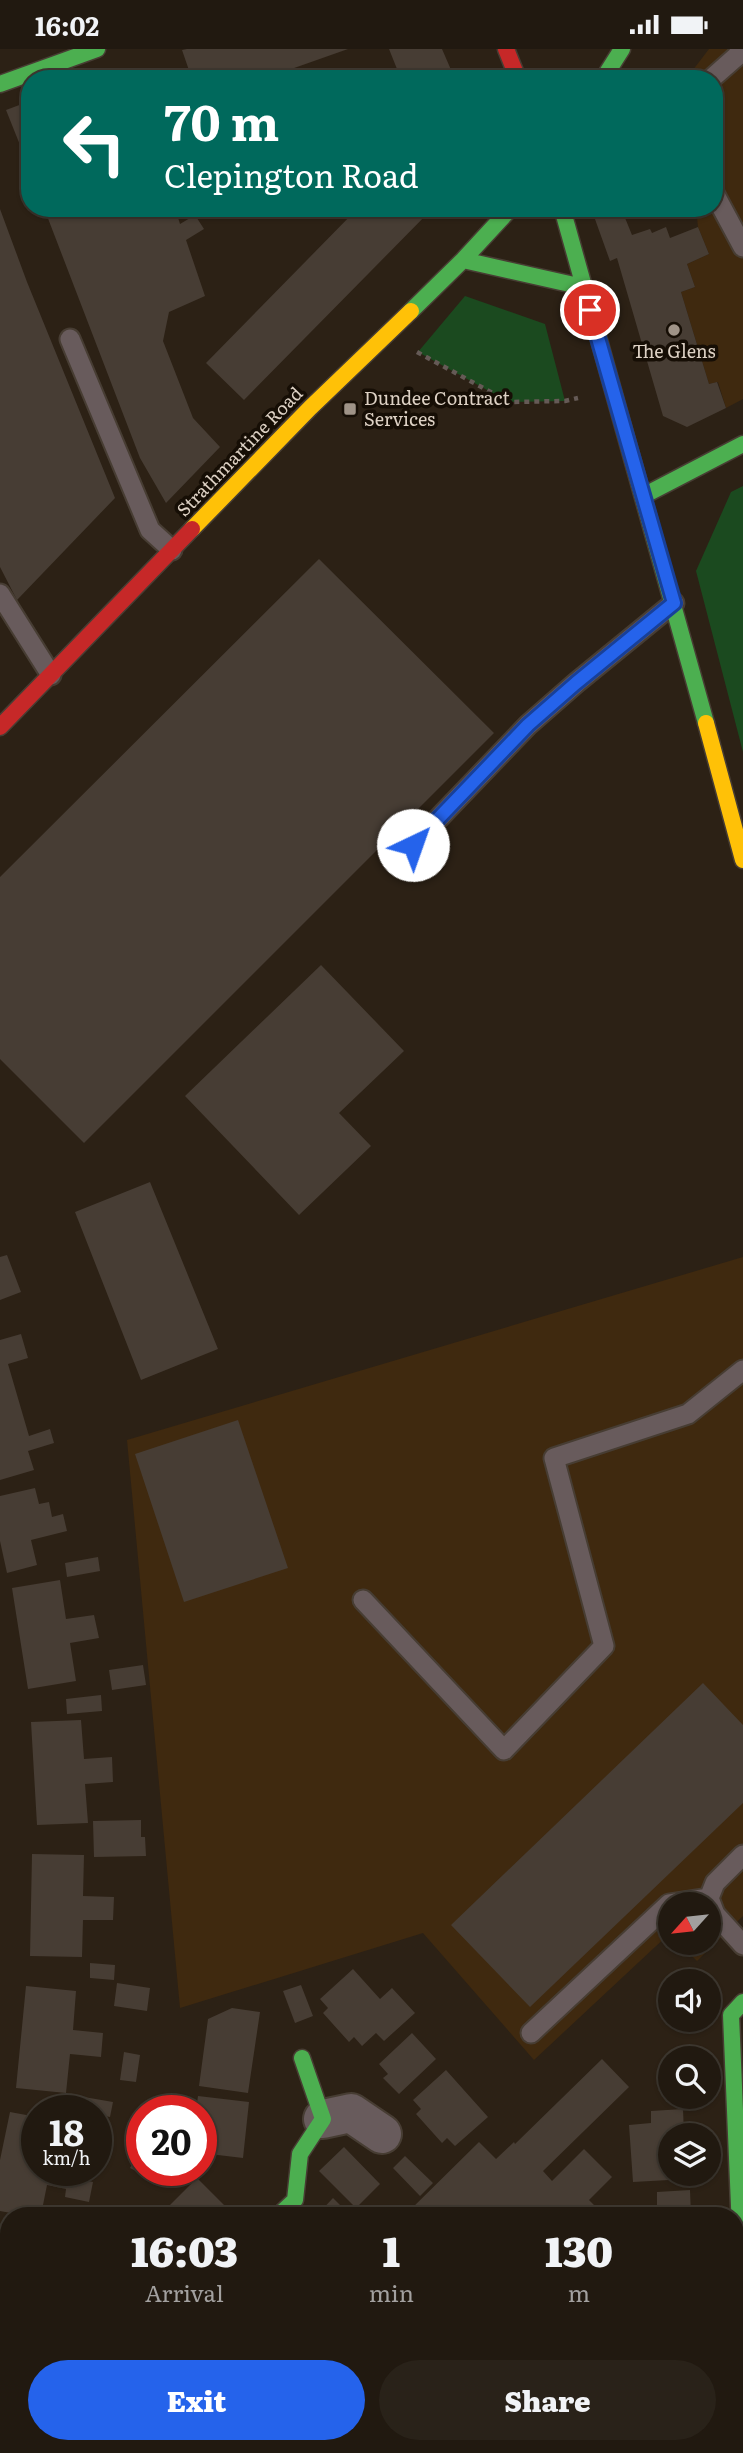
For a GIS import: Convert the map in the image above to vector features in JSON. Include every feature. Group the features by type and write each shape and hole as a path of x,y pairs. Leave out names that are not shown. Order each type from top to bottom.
{"street":[{"path":"39,70 97,49"},
{"path":"506,49 514,70"},
{"path":"609,70 622,49"},
{"path":"0,84 21,76"},
{"name":"Strathmartine Road","path":"0,727 310,408 463,260 503,217"},
{"path":"564,217 674,603 743,860"},
{"path":"463,260 583,287"},
{"path":"643,496 743,444"},
{"path":"739,2207 731,2015 743,2002"},
{"path":"302,2058 323,2119"},
{"path":"288,2207 295,2200 300,2154 323,2119 351,2113 382,2134"}],"lane":[{"path":"721,70 741,49"},
{"path":"723,210 743,247"},
{"path":"70,339 150,530 172,550"},
{"path":"0,594 51,675"},
{"path":"413,845 528,725 674,603"},
{"path":"363,1600 504,1750 604,1646 554,1458 688,1414 743,1370"},
{"path":"712,1892 715,1883 743,1855"},
{"path":"531,2033 658,1913"},
{"path":"721,1921 743,1945"}],"path":[{"path":"389,331 418,352 509,402 565,401 612,390"}],"shaded area":[{"path":"709,49 743,49 743,399 726,408 718,382 709,384 681,292 695,287 687,264 709,254 697,217 723,217 723,70 693,70"},
{"path":"743,1257 743,1916 721,1938 721,1892 658,1892 658,1944 534,2060 423,1933 180,2008 127,1440"},
{"path":"691,1955 703,1955 697,1961"}],"green space":[{"path":"465,296 545,324 565,401 509,402 418,352"},
{"path":"743,486 743,752 696,571 731,492"}],"building":[{"path":"348,49 288,70 189,70 182,50"},
{"path":"389,49 442,49 451,70 397,70"},
{"path":"21,104 21,148 6,110"},
{"path":"0,209 115,498 17,600 0,567"},
{"path":"47,217 178,217 180,224 196,217 204,229 186,240 205,296 169,312 163,341 193,418 220,447 166,503 140,458"},
{"path":"349,217 424,217 244,400 206,363"},
{"path":"594,217 625,217 632,235 650,229 652,233 666,227 670,238 698,227 709,254 687,264 695,287 681,292 709,384 717,382 726,408 687,427 663,416 617,258 610,261"},
{"path":"319,559 494,733 84,1143 0,1059 0,877"},
{"path":"321,965 404,1051 339,1113 371,1146 299,1215 185,1096"},
{"path":"150,1182 218,1349 141,1380 75,1212"},
{"path":"7,1255 21,1292 0,1300 0,1257"},
{"path":"21,1334 28,1358 8,1364 29,1436 50,1429 54,1443 28,1451 34,1470 0,1480 0,1340"},
{"path":"238,1420 288,1568 184,1602 135,1454"},
{"path":"35,1488 39,1504 49,1502 52,1517 63,1514 67,1531 31,1540 37,1565 7,1573 0,1541 0,1496"},
{"path":"98,1557 100,1571 67,1577 65,1563"},
{"path":"60,1580 66,1619 94,1615 99,1638 70,1643 76,1681 28,1689 12,1588"},
{"path":"143,1665 146,1685 112,1690 109,1670"},
{"path":"703,1683 743,1725 743,1803 530,2007 451,1925"},
{"path":"101,1695 102,1711 67,1714 66,1699"},
{"path":"81,1720 84,1759 112,1757 113,1782 85,1784 88,1823 37,1825 31,1722"},
{"path":"141,1820 141,1837 145,1837 146,1856 94,1857 93,1821"},
{"path":"32,1854 84,1855 83,1896 114,1897 113,1920 83,1920 82,1957 30,1956"},
{"path":"90,1963 115,1965 114,1980 90,1978"},
{"path":"353,1969 380,1999 392,1988 415,2013 384,2041 376,2033 362,2046 354,2037 349,2042 323,2013 328,2008 320,1999"},
{"path":"117,1983 150,1988 147,2011 114,2006"},
{"path":"301,1985 313,2016 295,2023 283,1991"},
{"path":"26,1986 76,1991 73,2030 103,2033 101,2057 70,2054 66,2093 16,2088"},
{"path":"232,2008 260,2012 248,2093 199,2086 208,2019"},
{"path":"412,2033 436,2059 399,2094 383,2078 388,2074 379,2064"},
{"path":"124,2052 140,2055 136,2082 120,2080"},
{"path":"602,2059 629,2087 543,2171 552,2181 584,2149 612,2177 589,2200 596,2207 413,2207 479,2142 496,2159 514,2142 515,2144"},
{"path":"446,2070 488,2117 455,2146 447,2138 442,2143 416,2114 421,2109 413,2100"},
{"path":"217,2098 249,2102 243,2158 217,2155"},
{"path":"683,2109 684,2123 658,2123 658,2181 633,2182 629,2125 651,2123 651,2111"},
{"path":"10,2112 21,2114 21,2186 47,2186 43,2207 0,2207 0,2160"},
{"path":"344,2147 380,2184 355,2207 319,2171"},
{"path":"405,2156 433,2183 420,2196 393,2168"},
{"path":"52,2186 92,2186 89,2202 65,2197 66,2189"},
{"path":"189,2186 205,2186 226,2207 168,2207"},
{"path":"690,2190 691,2207 657,2207 657,2192"},
{"path":"333,2198 342,2207 325,2207"}],"traffic: fast":[{"path":"39,70 97,49"},
{"path":"609,70 622,49"},
{"path":"0,84 21,76"},
{"path":"411,311 503,217"},
{"path":"565,217 706,723"},
{"path":"463,260 583,287"},
{"path":"643,496 743,444"},
{"path":"739,2207 731,2015 743,2002"},
{"path":"288,2207 295,2200 300,2154 323,2119 302,2058"}],"traffic: slow":[{"path":"192,529 310,408 411,311"},
{"path":"706,723 743,860"}],"traffic: jam":[{"path":"506,49 514,70"},
{"path":"0,727 192,529"}],"place":[{"name":"The Glens","path":"674,330"},
{"name":"Dundee Contract Services","path":"350,409"}],"route":[{"path":"413,845 528,725 674,603 590,310"}]}
